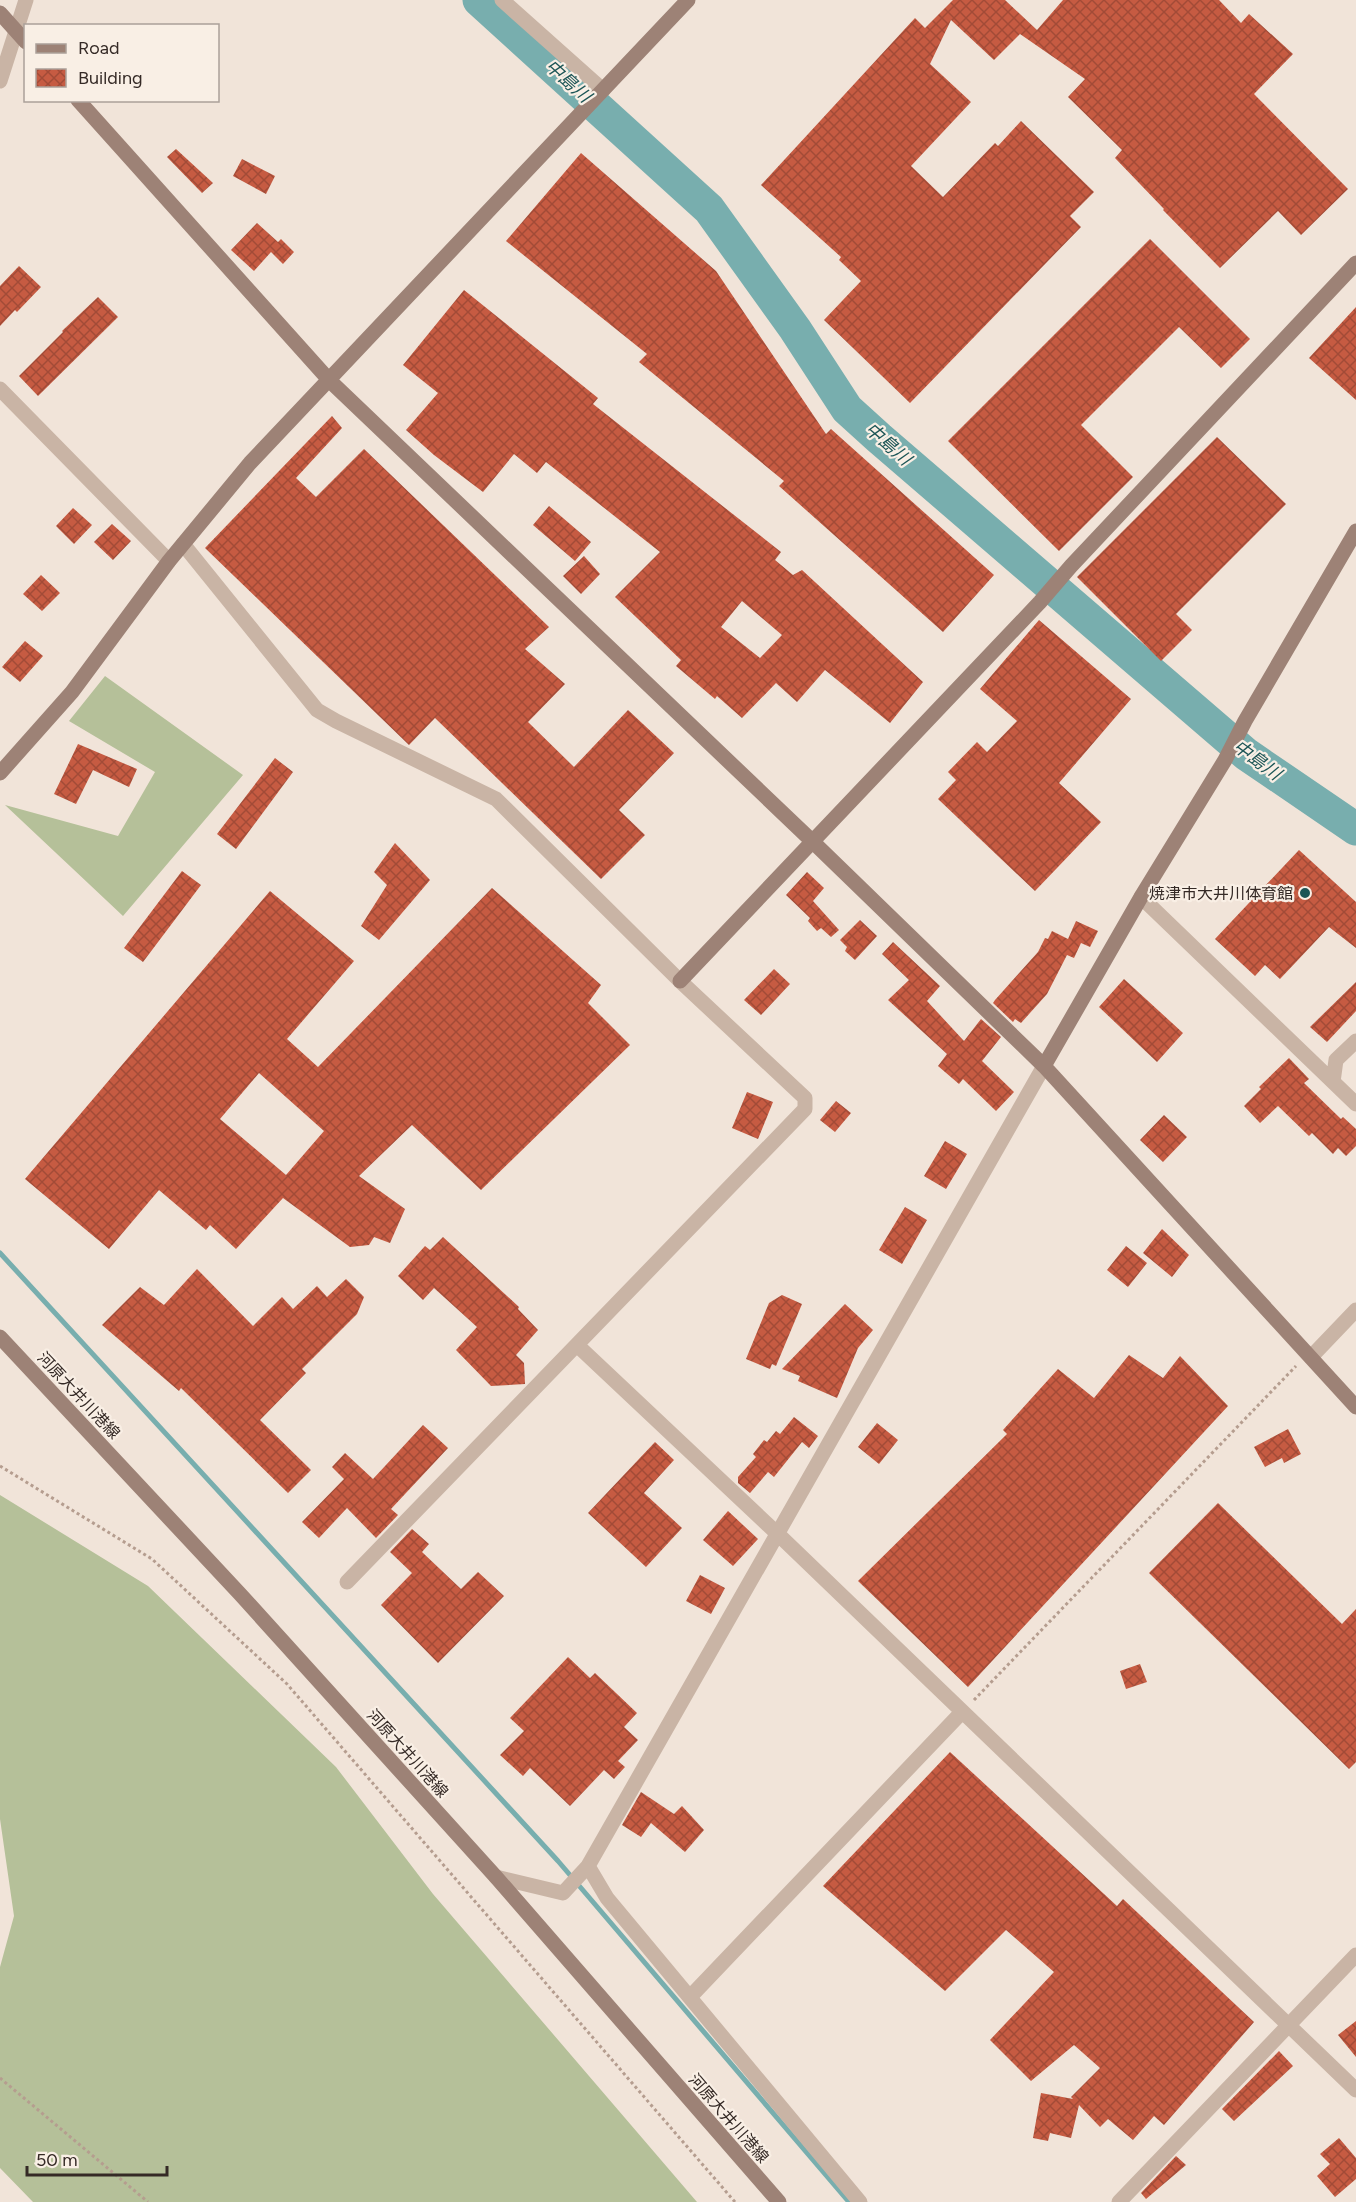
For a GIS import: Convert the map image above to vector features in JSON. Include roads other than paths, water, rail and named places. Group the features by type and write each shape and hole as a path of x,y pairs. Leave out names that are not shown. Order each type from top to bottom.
{"street":[{"path":"0,81 21,37 26,0"},
{"path":"502,0 602,91"},
{"path":"0,773 72,692 169,561 250,463 688,0"},
{"path":"0,13 21,37"},
{"path":"80,102 330,381 1044,1066 1356,1407"},
{"path":"680,981 1040,602 1071,566 1356,262"},
{"path":"0,388 169,561"},
{"path":"496,1877 563,1893 586,1868 1141,897 1225,760 1245,721 1356,531"},
{"path":"183,543 317,710 336,722 496,799 680,981 805,1098 805,1109 347,1582"},
{"path":"1141,897 1356,1104"},
{"path":"1333,1082 1336,1060 1356,1041"},
{"path":"1310,1355 1356,1310"},
{"name":"河原大井川港線","path":"0,1337 240,1594 496,1877 779,2202"},
{"path":"578,1346 1356,2090"},
{"path":"690,1997 962,1712"},
{"path":"586,1868 607,1898 860,2202"},
{"path":"1119,2202 1356,1955"}],"waterway":[{"name":"中島川","path":"479,0 709,209 795,329 847,409 1246,754 1356,829"},
{"path":"0,1253 558,1861 849,2202"}],"place":[{"name":"焼津市大井川体育館","path":"1305,893"}]}
